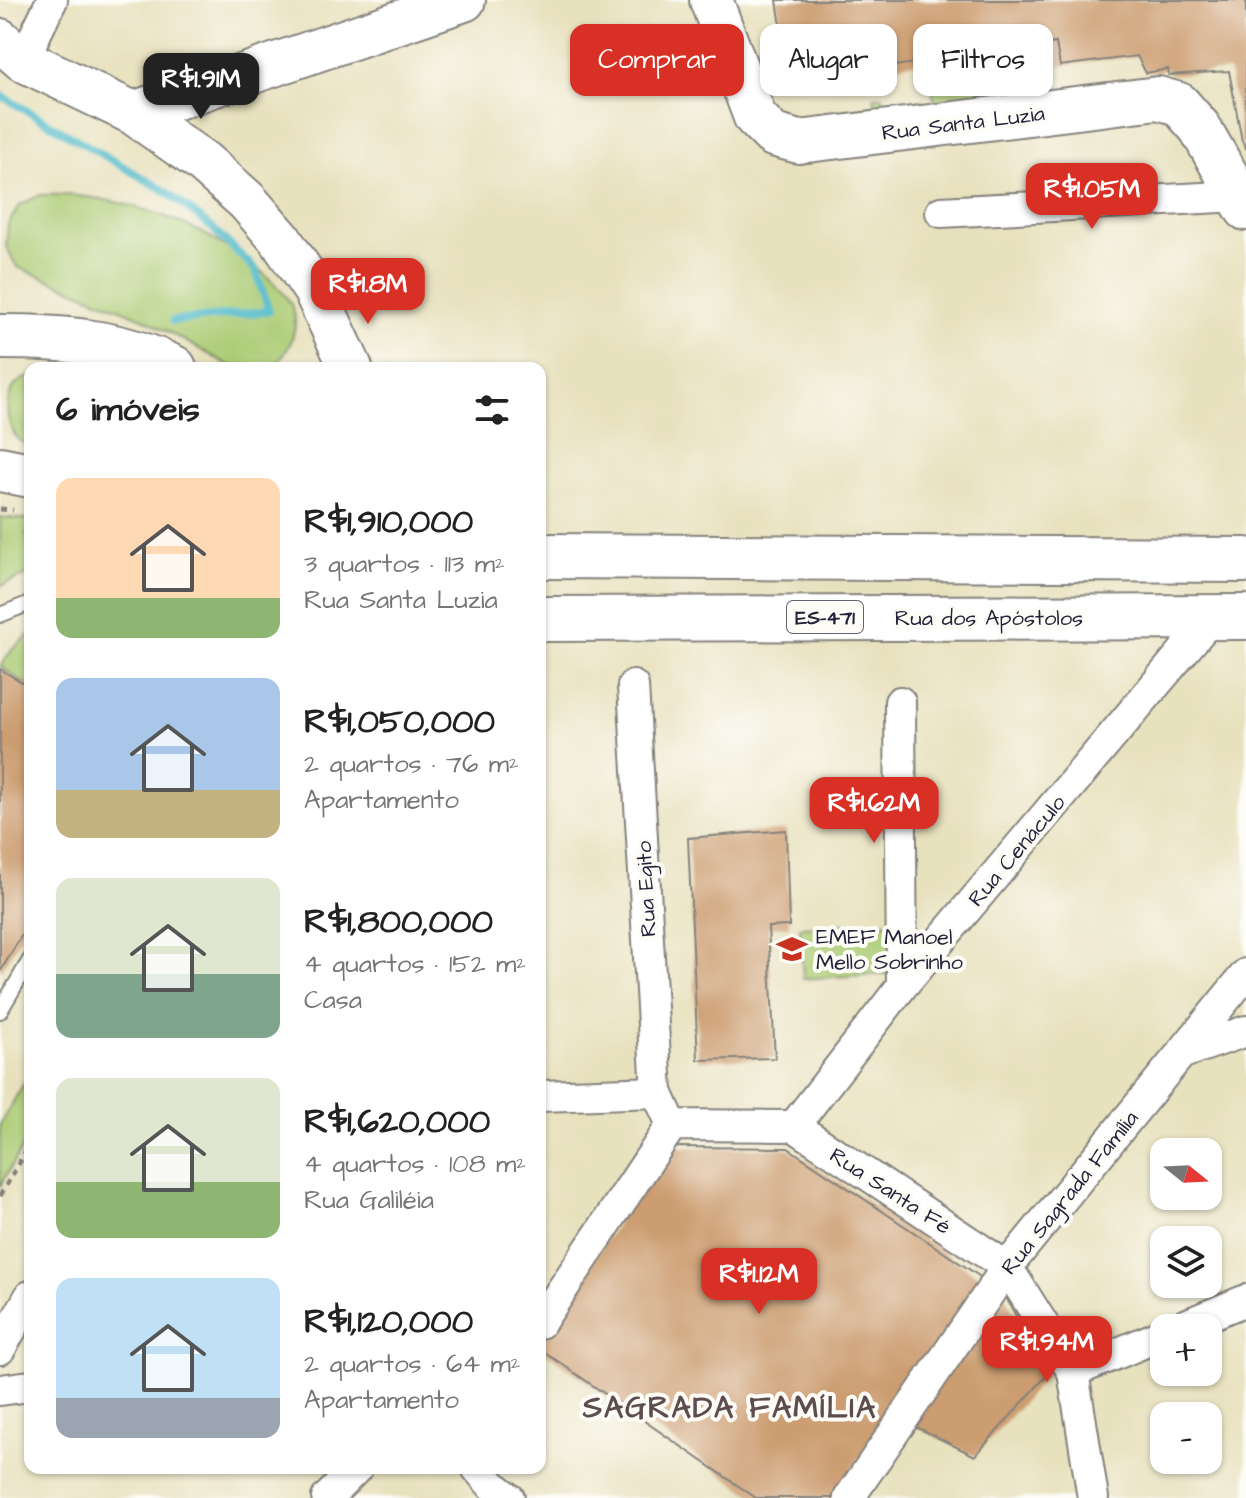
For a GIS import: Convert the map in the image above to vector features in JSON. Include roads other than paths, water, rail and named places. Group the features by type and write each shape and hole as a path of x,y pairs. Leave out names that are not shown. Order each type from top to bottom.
{"main road":[{"path":"11,343 66,338 133,352 159,362"},
{"path":"546,556 1246,560"},
{"name":"Rua dos Apóstolos","path":"546,619 1234,614"}],"street":[{"path":"52,0 11,50 133,113 203,162 247,201 280,239 320,300 348,362"},
{"path":"133,113 464,0"},
{"name":"Rua Santa Luzia","path":"711,0 755,117 773,135 799,142 1158,98 1179,104 1200,128 1243,202"},
{"path":"941,212 1243,202"},
{"name":"Rua Cenáculo","path":"794,1126 902,986 1234,614"},
{"name":"Rua Egito","path":"633,686 657,1092"},
{"path":"900,702 902,986"},
{"name":"Rua Sagrada Família","path":"849,1498 1007,1267 1246,974"},
{"path":"1181,1053 1246,1031"},
{"path":"546,1096 657,1092 672,1125"},
{"path":"672,1125 794,1126"},
{"path":"546,1314 672,1125"},
{"name":"Rua Santa Fé","path":"794,1126 1007,1267 1073,1372 1093,1498"},
{"path":"1212,1314 1246,1300"},
{"path":"0,1349 24,1307"},
{"path":"1073,1372 1150,1340"},
{"path":"0,1390 24,1387"},
{"path":"327,1498 351,1474"},
{"path":"482,1474 509,1498"}],"lane":[{"path":"0,615 24,605"},
{"path":"0,1011 24,970"}],"waterway":[{"path":"0,95 167,192 212,228 255,269 269,311 173,321"}],"place":[{"name":"EMEF Manoel Mello Sobrinho","path":"792,949"}],"district":[{"name":"SAGRADA FAMÍLIA","path":"730,1407"}]}
